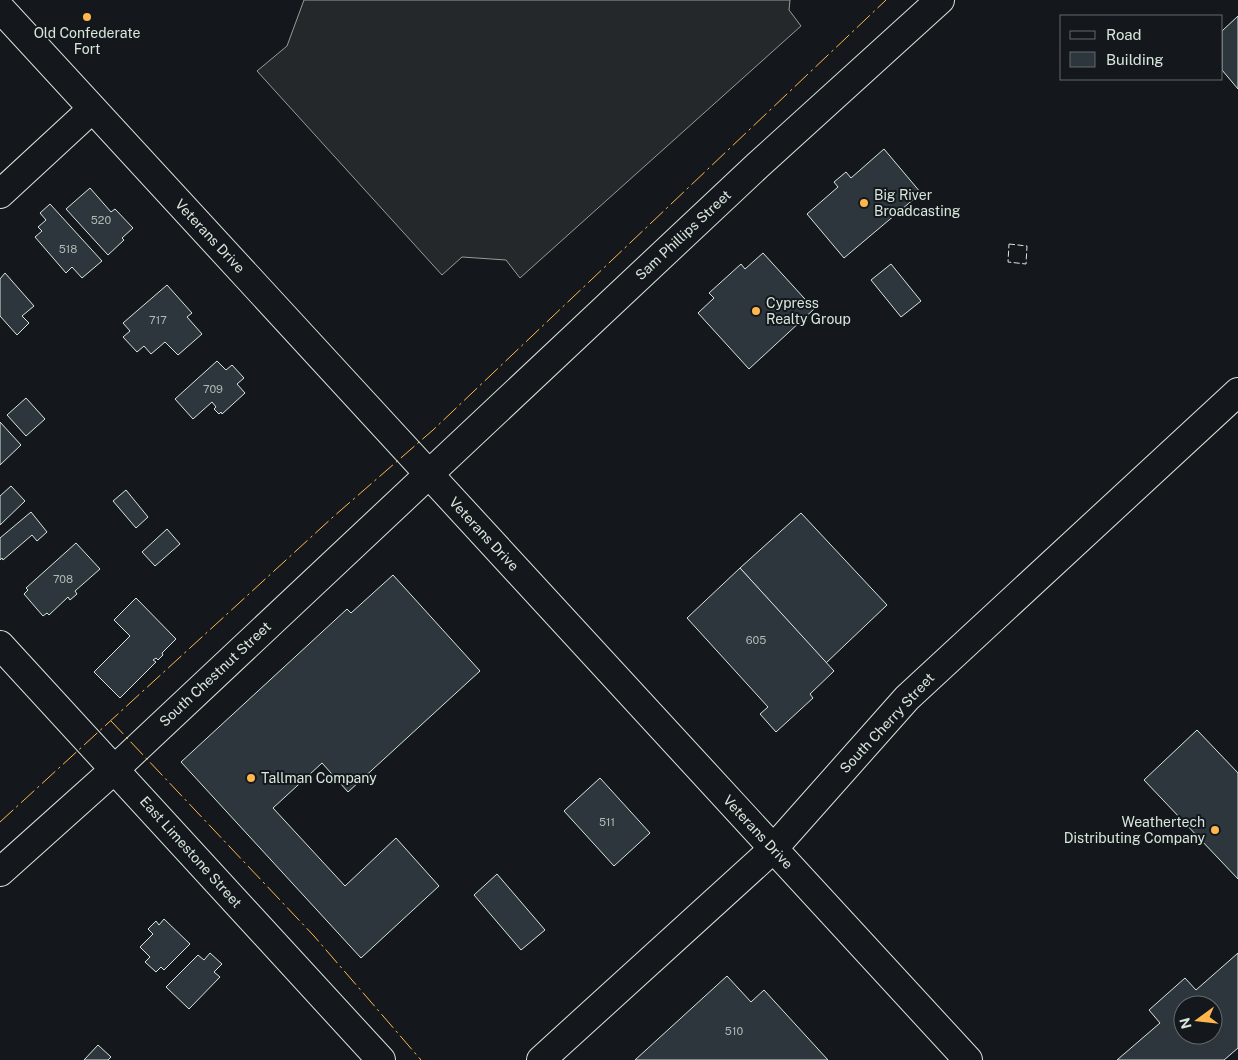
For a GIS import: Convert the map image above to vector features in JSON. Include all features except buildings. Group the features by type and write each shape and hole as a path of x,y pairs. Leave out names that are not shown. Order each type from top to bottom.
{"street":[{"name":"Sam Phillips Street","path":"428,473 757,166 940,0"},
{"name":"Veterans Drive","path":"0,8 968,1060"},
{"path":"0,194 92,109"},
{"name":"South Cherry Street","path":"541,1060 773,849 907,698 1238,392"},
{"name":"South Chestnut Street","path":"0,872 114,769 428,473"},
{"name":"East Limestone Street","path":"0,645 381,1060"}],"shaded area":[{"path":"304,0 790,0 789,10 801,26 520,278 506,260 462,257 442,275 257,71 287,46"}],"fence":[{"path":"1009,244 1027,246 1026,264 1008,262 1009,244"}],"power":[{"path":"0,822 333,517 433,430 886,0"},
{"path":"111,721 314,936 421,1060"}],"place":[{"name":"Old Confederate Fort","path":"87,17"},
{"name":"Big River Broadcasting","path":"864,203"},
{"name":"Cypress Realty Group","path":"756,311"},
{"name":"Tallman Company","path":"251,778"},
{"name":"Weathertech Distributing Company","path":"1215,830"}]}
